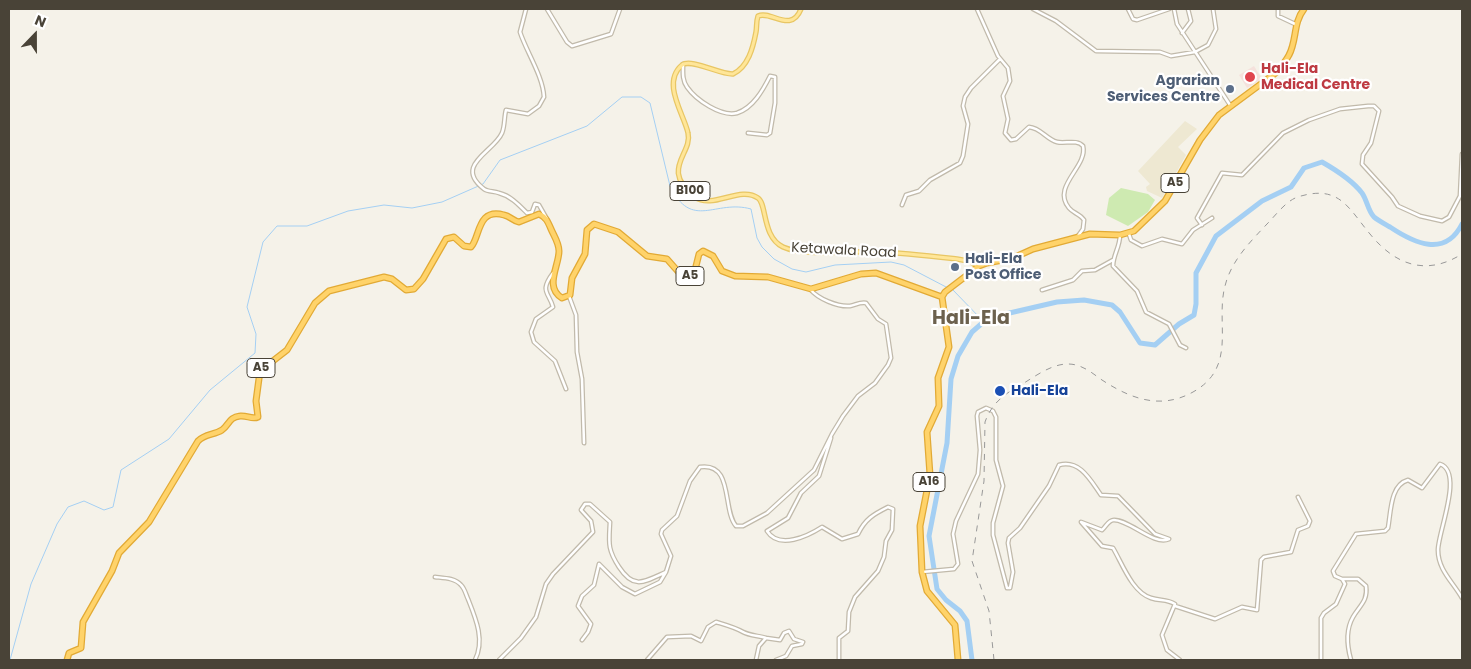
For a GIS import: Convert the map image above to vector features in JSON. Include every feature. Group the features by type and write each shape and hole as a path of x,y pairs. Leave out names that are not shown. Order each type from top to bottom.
{"highway":[{"name":"A5","path":"1129,234 1165,201 1200,140 1219,115 1277,72 1285,62 1293,44 1295,24 1304,9"},
{"name":"A5","path":"67,660 69,653 81,648 83,622 112,571 119,553 149,522 201,438 223,429 233,418 241,416 258,418 256,401 260,371 287,350 319,298 329,291 380,277 387,277 406,290 412,290 423,279 449,237 454,237 464,246 471,247 483,220 490,216 502,214 522,222 539,214 547,220"},
{"path":"547,220 559,247 553,274 556,292 562,298 569,296"},
{"name":"A5","path":"569,296 572,278 585,254 587,230 594,224 618,232 647,256 667,259 682,276 687,277 694,274 699,254 703,251 712,255 720,269 730,275 768,278 810,289"},
{"path":"810,289 861,274 876,273 942,297 945,292 980,266 1013,258 1034,249 1090,234 1129,234"},
{"name":"A16","path":"942,297 949,347 938,378 939,406 927,432 930,475 920,526 922,572 928,591 955,625 958,660"}],"main road":[{"path":"683,64 694,64 733,74 743,67 748,59 757,31 758,16 766,15 781,21 790,20 801,9"},
{"name":"Ketawala Road","path":"683,64 678,71 673,89 688,137 678,168 681,180 694,196 706,200 744,195 758,198 762,202 764,219 774,241 785,248 820,252 885,252 963,260 980,266"}],"street":[{"path":"526,9 520,32 529,48 529,58 539,75 544,97 539,106 528,114 506,110 502,133 474,165 473,172 484,188 508,196 527,213 532,212 535,204 539,205 547,220"},
{"path":"547,9 567,42 572,46 611,34 620,9"},
{"path":"977,9 1000,59 1008,68 1010,77 1003,96 1008,116 1005,132 1008,137 1016,139 1029,127 1039,129 1055,142 1078,143 1083,146 1082,162 1067,182 1065,194 1068,208 1084,220 1083,229 1077,238"},
{"path":"1033,9 1056,21 1096,51 1160,52 1171,56 1195,52 1208,45 1215,34 1213,9"},
{"path":"1128,9 1133,19 1137,20 1169,9"},
{"path":"1174,9 1175,19 1182,33 1230,105"},
{"path":"1182,33 1191,21 1188,9"},
{"path":"1278,9 1278,16 1295,24"},
{"path":"902,205 906,196 919,191 930,180 960,163 963,156 968,124 963,106 965,97 971,88 1000,59"},
{"path":"683,64 683,78 687,87 723,113 738,113 753,103 770,76 775,77 775,103 770,133 767,135 748,133"},
{"path":"1202,226 1197,218 1222,173 1242,175 1283,134 1309,120 1340,109 1374,106 1379,111 1371,142 1363,155 1362,164 1392,196 1398,206 1420,216 1442,220 1449,217 1460,196 1462,154"},
{"path":"1129,234 1131,240 1142,246 1162,239 1182,244 1193,230 1212,218"},
{"path":"1120,235 1120,246 1113,260 1113,266 1137,291 1146,312 1169,324 1180,344 1186,348"},
{"path":"1042,290 1073,280 1082,271 1095,270 1113,260"},
{"path":"553,274 547,282 546,292 553,307 536,319 532,332 534,342 555,361 566,388"},
{"path":"582,640 591,624 578,606 582,596 594,585 599,564 622,587 635,594 660,582 666,572 671,556 661,534 662,530 677,516 690,481 700,467 710,466 720,474 728,494 730,519 736,526 744,526 767,513 814,470 832,434 858,396 875,383 888,365 891,358 886,324 878,319 866,303 850,306 838,304 822,298 810,289"},
{"path":"569,296 576,315 577,352 582,379 584,443"},
{"path":"922,572 956,568 958,564 953,534 954,528 958,514 978,474 980,450 977,416 978,412 986,408 993,411 996,417 996,460 1003,486 993,523 993,535 1007,588 1010,588 1013,572 1008,543 1009,538 1020,528 1049,486 1059,464 1068,464 1084,472 1101,496 1118,496 1155,534 1169,539 1156,540 1142,530 1115,520 1109,522 1102,530 1081,522 1102,546 1113,548 1138,589 1151,598 1168,600 1175,606 1215,619 1242,607 1257,610 1261,560 1264,557 1292,552 1298,530 1308,526 1310,521 1298,497"},
{"path":"832,434 819,476 801,493 788,518 767,531 775,538 790,540 805,537 822,526 842,539 858,534 864,523 872,516 888,507 893,509 892,530 886,541 884,557 878,570 855,597 849,612 848,632 840,638 839,660"},
{"path":"1351,660 1347,643 1349,628 1354,615 1365,602 1366,586 1358,579 1342,579 1335,576 1333,571 1356,534 1386,532 1392,499 1398,485 1408,480 1422,488 1440,464 1446,468 1451,487 1438,551 1443,570 1462,598"},
{"path":"499,660 521,638 536,618 546,584 593,532 592,521 581,510 585,504 590,504 610,522 609,545 611,555 626,578 633,582 641,582 666,572"},
{"path":"435,577 449,578 462,586 465,591 477,619 480,637 480,646 475,660"},
{"path":"1321,660 1321,618 1324,613 1336,604 1342,594 1345,584 1342,579"},
{"path":"1175,606 1162,636 1167,650 1180,660"},
{"path":"647,660 668,636 691,636 701,641 708,627 716,622 736,627 744,633 752,633 780,640 784,632 789,632 794,639 804,643 792,646 786,656 776,660"},
{"path":"756,660 758,646 766,638"}],"shaded area":[{"name":"Hali-Ela Medical Centre","path":"1254,66 1262,79 1247,88 1239,75"},
{"path":"1185,121 1197,129 1178,147 1186,155 1162,198 1147,191 1146,187 1150,184 1138,171"}],"green space":[{"path":"1121,188 1148,194 1155,200 1148,212 1128,226 1106,215 1109,198"}],"waterway":[{"path":"10,660 31,584 57,524 68,507 84,501 104,510 113,507 121,470 169,439 210,390 255,353 256,334 247,307 263,242 277,226 307,226 348,211 384,205 412,208 442,202 483,184 500,160 587,126 622,97 641,97 650,103 670,186 678,199 687,207 705,211 738,207 751,209 757,238 762,247 774,259 792,269 806,272 835,265 891,262 904,265 948,288"},
{"path":"972,660 967,621 960,611 946,600 937,589 929,536 947,443 951,379 958,356 972,332 988,318 1057,302 1084,300 1112,305 1120,312 1140,343 1155,345 1179,324 1194,315 1196,273 1216,236 1262,201 1291,187 1304,168 1322,162 1344,176 1358,188 1374,217 1409,238 1419,242 1438,244 1447,241 1455,235 1462,224"},
{"path":"952,289 983,321"}],"railway":[{"path":"994,660 989,611 972,561 984,481 985,422 1000,399 1011,390 1045,370 1062,364 1073,364 1082,367 1113,387 1146,400 1169,400 1193,392 1207,382 1216,370 1222,344 1225,286 1236,260 1278,212 1291,200 1301,196 1314,193 1325,194 1342,202 1380,245 1390,254 1401,260 1424,266 1437,265 1462,254"}],"place":[{"name":"Hali-Ela Medical Centre","path":"1250,77"},
{"name":"Agrarian Services Centre","path":"1230,89"},
{"name":"Hali-Ela Post Office","path":"955,267"},
{"name":"Hali-Ela","path":"1000,391"}],"district":[{"name":"Hali-Ela","path":"971,319"}]}
